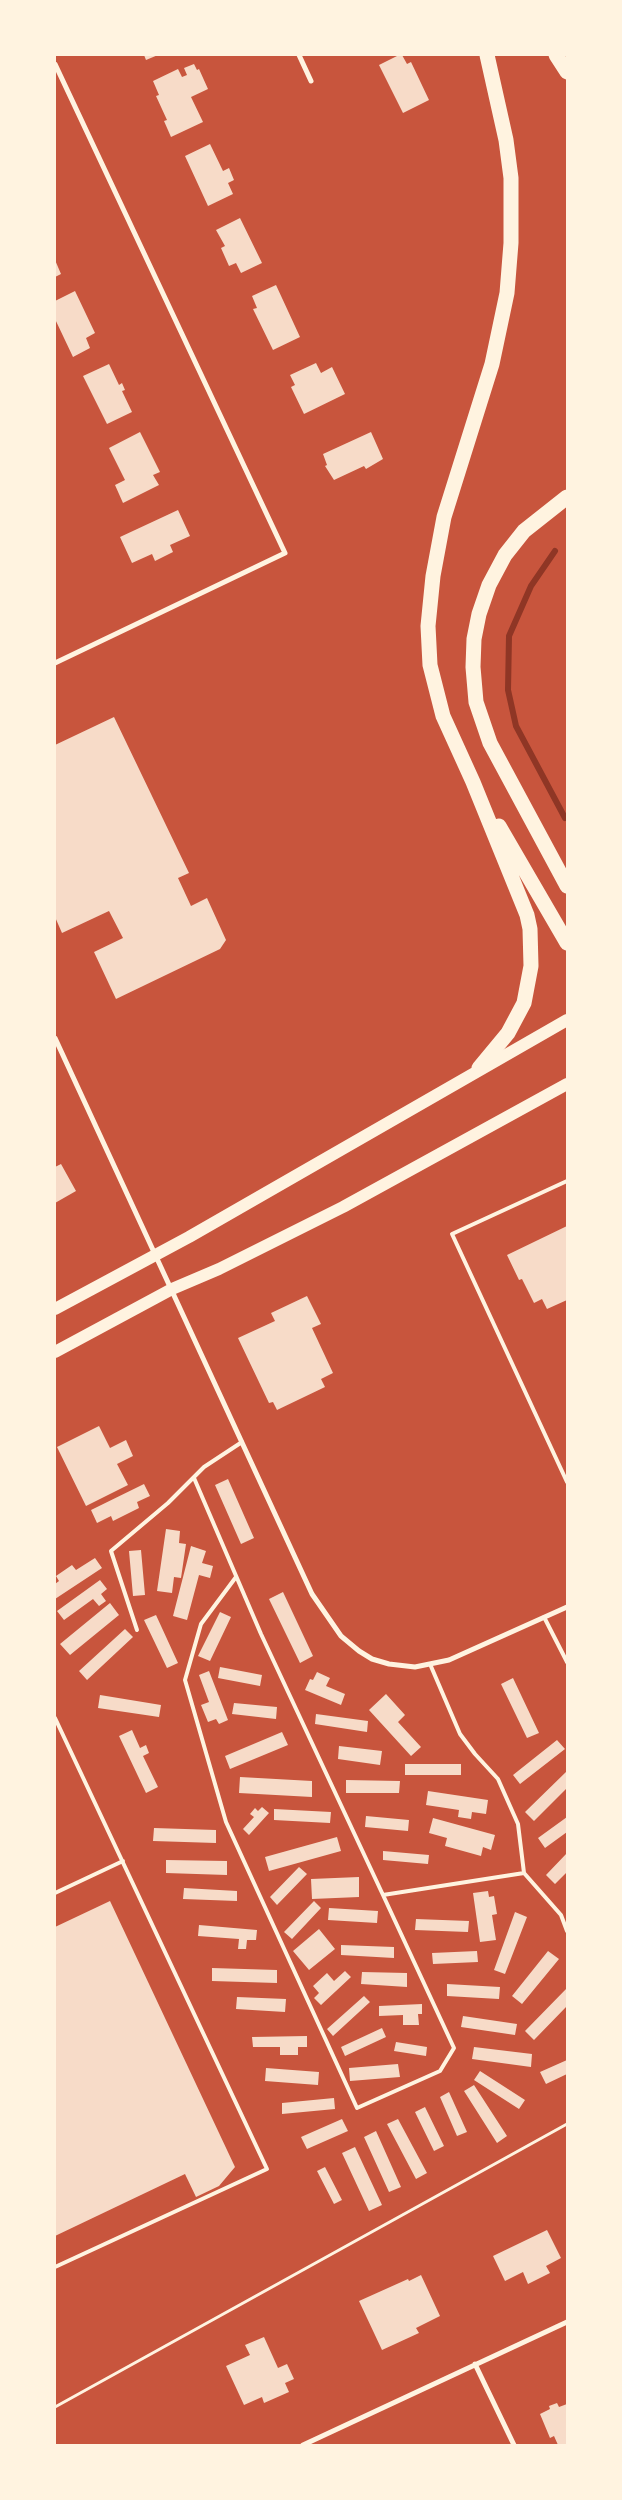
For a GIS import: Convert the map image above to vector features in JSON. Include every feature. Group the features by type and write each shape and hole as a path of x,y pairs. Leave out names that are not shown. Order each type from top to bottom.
{"highway":[{"path":"479,1068 508,1033 524,1003 528,986 531,950 528,915 473,782 443,716 430,665 428,626 432,584 444,517 492,364 507,285 512,215 511,178 506,140 487,55"},
{"path":"556,55 567,72"},
{"path":"567,497 524,531 493,577 479,614 473,667 476,702 490,743 567,886"},
{"path":"473,782 567,943"}],"main road":[{"path":"55,1309 155,1255 479,1068 567,1020"},
{"path":"55,1352 172,1289 219,1270 294,1232 567,1084"}],"street":[{"path":"299,55 311,81"},
{"path":"55,64 285,553 55,663"},
{"path":"55,1038 312,1594 341,1636 358,1651 380,1662 415,1667 449,1660 567,1607"},
{"path":"303,2445 567,2322"},
{"path":"475,2364 514,2445"}],"lane":[{"path":"567,1181 452,1234 567,1482"},
{"path":"138,1630 111,1551 168,1503 204,1467 242,1442"},
{"path":"194,1478 261,1634 454,2048 440,2072 357,2108 226,1822 185,1680 200,1624 236,1577"},
{"path":"544,1617 567,1662"},
{"path":"430,1664 460,1734 474,1754 498,1779 518,1824 524,1872 561,1915 567,1931"},
{"path":"55,1718 268,2169 55,2267"},
{"path":"55,1893 123,1861"},
{"path":"383,1895 524,1872"}],"path":[{"path":"55,2407 567,2124"}],"building":[{"path":"144,55 158,55 146,60"},
{"path":"402,55 407,64 411,62 429,100 403,113 379,65"},
{"path":"194,64 197,70 199,69 208,89 191,97 203,122 171,137 164,121 167,120 156,96 159,95 153,81 178,69 182,77 187,75 184,68"},
{"path":"210,144 223,171 229,168 234,180 228,183 233,194 208,206 185,156"},
{"path":"240,218 262,263 241,273 236,263 229,266 221,248 225,246 216,230"},
{"path":"55,260 61,274 55,277"},
{"path":"276,285 300,337 273,350 253,309 257,308 252,296"},
{"path":"75,291 95,333 86,338 90,348 73,357 55,319 55,301"},
{"path":"316,363 321,373 332,367 345,394 304,414 291,387 295,385 290,375"},
{"path":"109,364 119,385 122,383 125,390 122,391 132,412 107,424 83,376"},
{"path":"140,432 160,472 153,475 159,485 123,503 115,485 125,480 109,448"},
{"path":"371,432 383,459 366,469 364,466 334,480 325,466 327,465 323,454"},
{"path":"178,510 190,536 170,545 173,552 155,561 152,554 132,563 120,537"},
{"path":"114,717 189,873 178,878 191,906 207,898 226,940 220,949 116,999 94,952 123,938 109,911 62,933 55,917 55,745"},
{"path":"61,1164 76,1191 55,1203 55,1167"},
{"path":"567,1226 567,1300 547,1309 542,1299 534,1303 522,1279 519,1280 507,1255"},
{"path":"307,1296 321,1324 312,1328 333,1373 321,1379 325,1387 277,1410 273,1402 269,1403 238,1338 275,1321 271,1313"},
{"path":"99,1426 110,1448 126,1440 133,1456 117,1464 128,1485 86,1506 57,1447"},
{"path":"228,1479 254,1538 241,1544 215,1485"},
{"path":"144,1484 150,1496 137,1502 139,1508 113,1521 111,1516 97,1523 91,1510"},
{"path":"166,1529 180,1531 179,1543 186,1544 181,1578 174,1577 172,1593 157,1591"},
{"path":"191,1546 206,1551 202,1563 213,1566 210,1578 199,1575 187,1620 173,1616"},
{"path":"141,1550 145,1595 133,1596 129,1551"},
{"path":"95,1558 102,1568 55,1599 55,1584 59,1581 56,1576 72,1565 76,1570"},
{"path":"100,1580 107,1589 101,1594 106,1601 99,1606 93,1599 64,1620 57,1611"},
{"path":"283,1592 313,1656 300,1663 269,1599"},
{"path":"110,1603 119,1615 70,1655 60,1644"},
{"path":"220,1612 231,1617 210,1661 198,1656"},
{"path":"156,1615 178,1663 167,1668 144,1620"},
{"path":"125,1629 133,1637 87,1680 79,1671"},
{"path":"220,1667 262,1675 260,1686 218,1678"},
{"path":"209,1671 228,1720 219,1724 216,1719 208,1722 201,1705 209,1702 199,1675"},
{"path":"317,1672 330,1678 326,1686 345,1694 341,1705 305,1690 310,1679 313,1680"},
{"path":"513,1678 539,1733 527,1738 501,1684"},
{"path":"386,1694 405,1715 398,1722 421,1747 411,1756 369,1710"},
{"path":"100,1695 161,1705 159,1717 98,1708"},
{"path":"234,1703 277,1707 276,1719 232,1714"},
{"path":"316,1714 368,1721 367,1732 315,1724"},
{"path":"132,1730 140,1748 146,1745 149,1753 143,1756 158,1787 146,1793 119,1736"},
{"path":"282,1732 288,1745 230,1769 225,1756"},
{"path":"557,1740 565,1749 520,1784 513,1775"},
{"path":"339,1746 382,1751 380,1765 338,1759"},
{"path":"405,1764 461,1764 461,1775 405,1775"},
{"path":"567,1771 567,1788 534,1821 525,1812"},
{"path":"240,1777 312,1781 312,1797 239,1793"},
{"path":"346,1780 400,1781 399,1793 346,1793"},
{"path":"428,1791 488,1800 486,1814 472,1812 471,1819 458,1817 459,1810 426,1805"},
{"path":"262,1807 269,1813 249,1835 243,1829 254,1817 250,1814 255,1808 258,1811"},
{"path":"274,1809 331,1812 330,1823 274,1820"},
{"path":"366,1816 409,1820 408,1831 365,1827"},
{"path":"567,1817 567,1832 545,1848 538,1838"},
{"path":"433,1818 495,1835 491,1850 483,1847 481,1856 445,1846 447,1838 429,1833"},
{"path":"154,1828 216,1830 216,1843 153,1841"},
{"path":"337,1837 341,1851 269,1871 265,1857"},
{"path":"383,1851 429,1855 428,1864 383,1860"},
{"path":"567,1853 567,1872 555,1884 546,1875"},
{"path":"166,1860 227,1861 227,1875 166,1873"},
{"path":"299,1867 307,1874 277,1905 270,1897"},
{"path":"359,1877 359,1897 312,1899 311,1879"},
{"path":"184,1888 237,1891 237,1901 183,1899"},
{"path":"488,1891 489,1897 494,1896 497,1914 492,1915 496,1940 480,1942 473,1893"},
{"path":"110,1901 235,2167 219,2186 196,2197 185,2174 55,2236 55,1927"},
{"path":"314,1901 321,1908 292,1939 284,1932"},
{"path":"329,1908 378,1911 377,1923 328,1920"},
{"path":"515,1912 527,1917 505,1974 494,1970"},
{"path":"416,1919 469,1921 468,1932 415,1930"},
{"path":"199,1925 257,1930 256,1940 247,1940 246,1949 238,1949 239,1939 198,1936"},
{"path":"319,1929 335,1949 309,1970 293,1951"},
{"path":"341,1945 394,1947 394,1958 341,1955"},
{"path":"477,1951 478,1962 433,1964 432,1953"},
{"path":"548,1951 559,1959 522,2004 512,1996"},
{"path":"212,1968 277,1970 277,1983 212,1981"},
{"path":"345,1971 351,1977 321,2005 314,1998 319,1993 313,1986 327,1973 334,1981"},
{"path":"362,1972 407,1973 407,1987 361,1984"},
{"path":"447,1984 500,1987 499,1999 447,1996"},
{"path":"567,1988 567,2006 534,2040 525,2031"},
{"path":"364,1996 370,2002 333,2036 327,2029"},
{"path":"237,1997 286,1999 285,2012 236,2009"},
{"path":"422,2004 422,2014 418,2014 419,2025 403,2025 403,2015 379,2016 379,2006"},
{"path":"463,2016 517,2024 515,2035 461,2027"},
{"path":"382,2028 386,2037 345,2056 341,2047"},
{"path":"307,2036 307,2047 298,2047 298,2055 280,2055 280,2047 253,2047 252,2037"},
{"path":"396,2042 427,2047 426,2056 394,2051"},
{"path":"474,2047 532,2054 531,2067 472,2059"},
{"path":"567,2060 567,2074 546,2084 540,2072"},
{"path":"398,2064 400,2077 350,2081 349,2068"},
{"path":"266,2068 319,2072 318,2085 265,2081"},
{"path":"480,2071 525,2100 519,2109 474,2080"},
{"path":"474,2085 507,2136 497,2143 464,2091"},
{"path":"449,2092 467,2132 457,2136 440,2097"},
{"path":"334,2098 335,2109 282,2114 282,2103"},
{"path":"425,2107 444,2146 434,2151 415,2112"},
{"path":"342,2119 348,2131 307,2149 301,2137"},
{"path":"398,2119 427,2173 416,2179 387,2124"},
{"path":"376,2131 401,2187 389,2192 364,2137"},
{"path":"355,2147 382,2205 369,2211 342,2153"},
{"path":"325,2167 342,2200 334,2204 317,2171"},
{"path":"547,2230 561,2258 546,2266 550,2273 528,2284 523,2272 505,2281 493,2256"},
{"path":"421,2275 440,2316 416,2328 419,2333 382,2350 359,2301"},
{"path":"264,2337 278,2368 287,2364 294,2379 285,2383 289,2392 264,2403 262,2397 244,2405 226,2366 250,2355 245,2345"},
{"path":"557,2403 559,2407 567,2404 567,2445 558,2445 554,2436 550,2438 540,2414 550,2409 549,2406"}],"waterway":[{"path":"555,551 531,586 509,636 508,690 516,726 565,818"}]}
